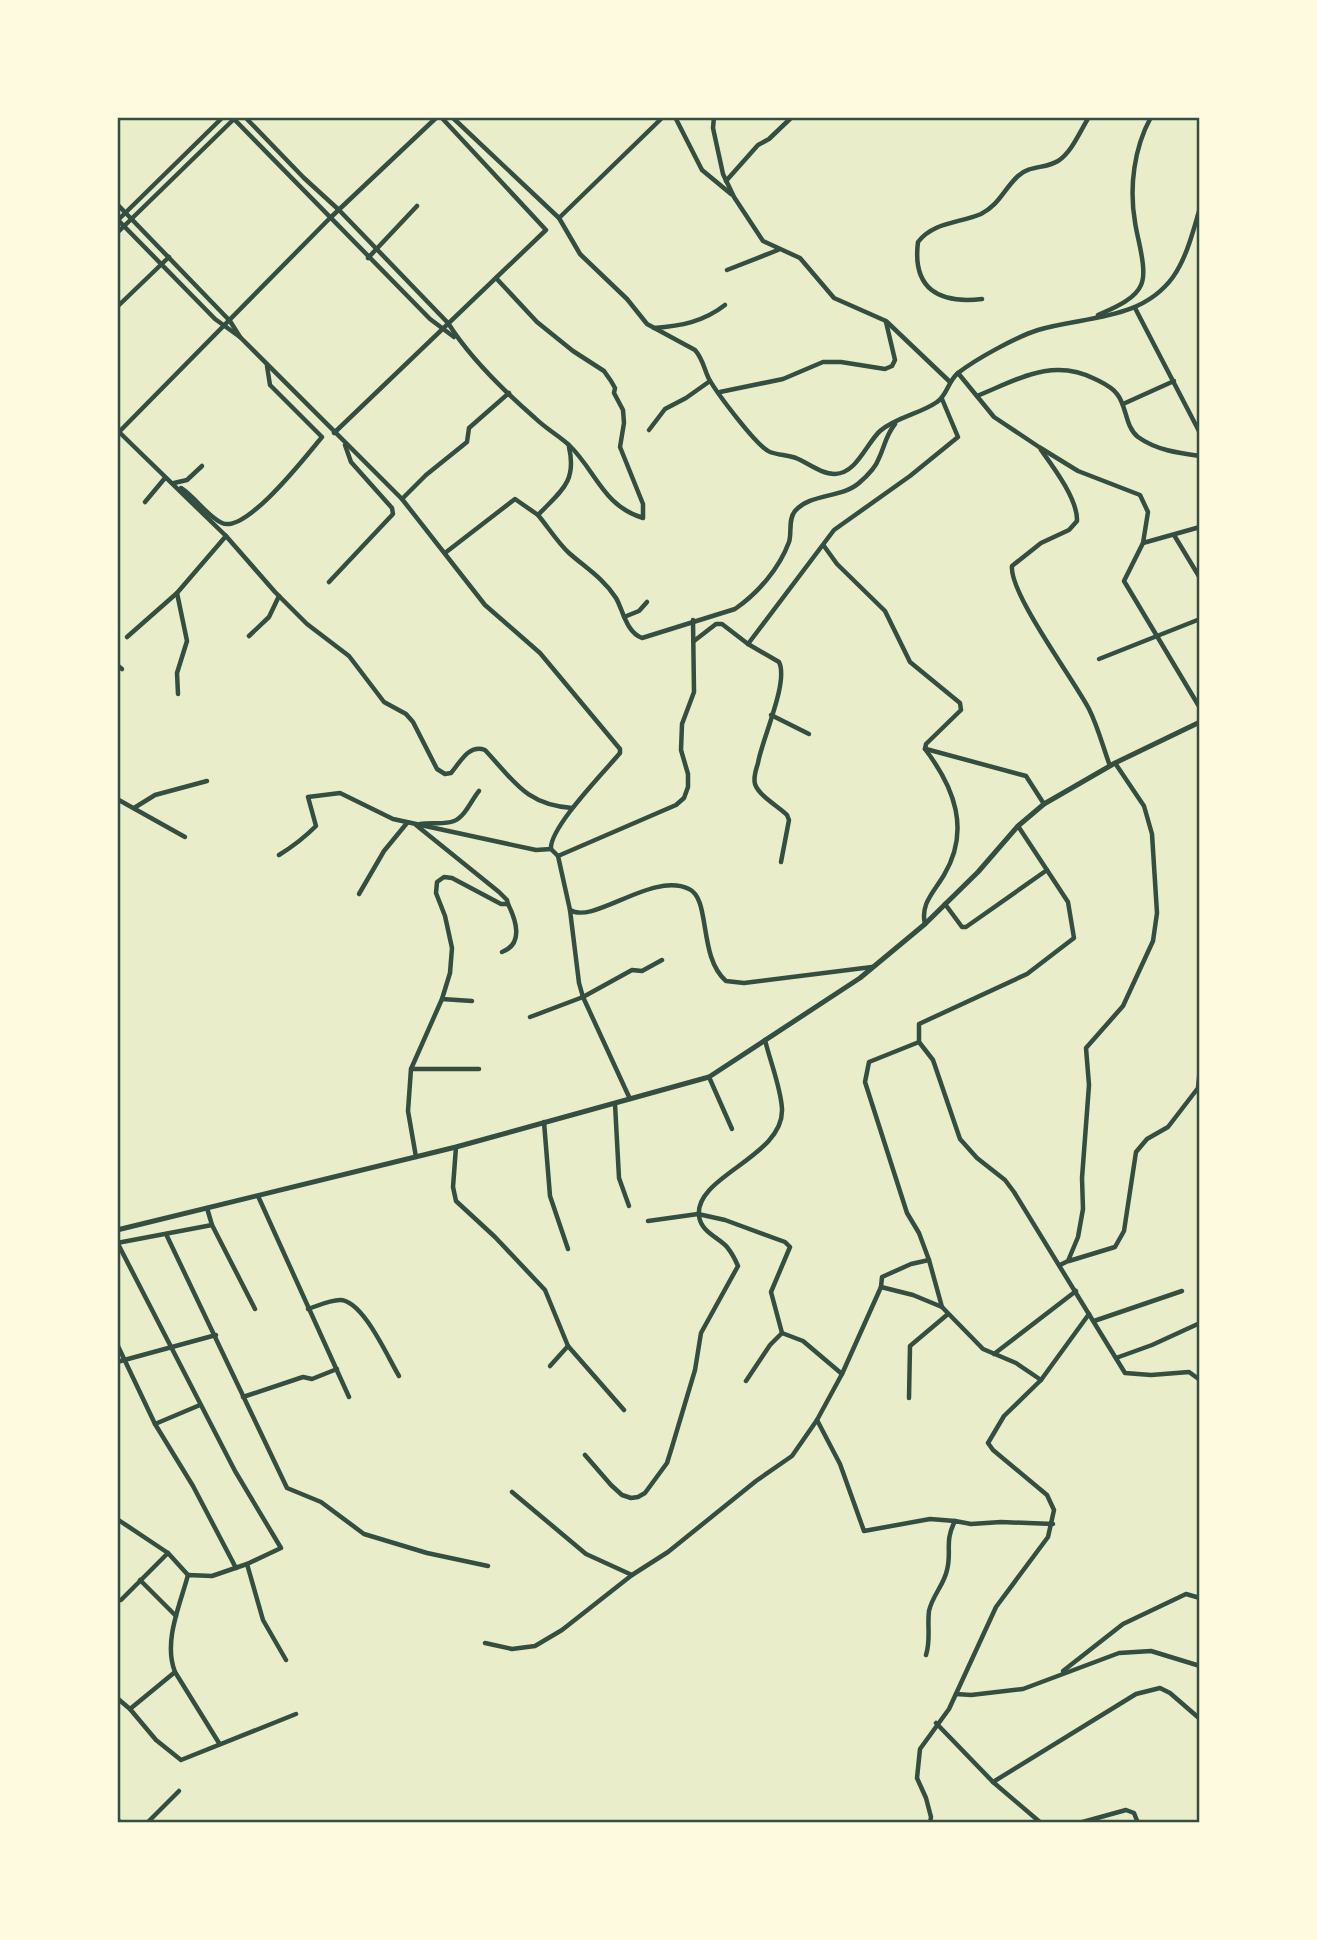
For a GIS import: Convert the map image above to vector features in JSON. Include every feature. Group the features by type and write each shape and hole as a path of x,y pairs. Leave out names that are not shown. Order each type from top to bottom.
{"main road":[{"path":"117,1230 456,1147 709,1077 860,978 925,924 978,872 1018,826 1044,804 1113,764 1200,722"}],"street":[{"path":"223,117 118,219 224,327 240,337 267,363 402,499 485,605 540,653 620,749 620,753 572,808 550,842 551,849 558,856 570,910 583,997 630,1099"},
{"path":"245,117 448,323 458,339 509,393 569,445 614,503 628,514 643,518 643,504 620,447 624,423 622,410 614,393 615,388 604,370 573,352 537,322 496,278"},
{"path":"267,363 270,385 322,437 285,481 246,518 235,525 224,525 192,495 165,478 118,431 329,219 439,117 546,230 334,433"},
{"path":"452,117 559,218 580,254 627,299 647,324 695,350 701,356 710,381 732,412 768,452 796,458 835,474 844,472 854,464 881,431 905,416 942,399 949,381 958,373 1038,330 1135,308 1161,290 1185,255 1200,208"},
{"path":"559,218 663,117"},
{"path":"675,117 702,170 734,197"},
{"path":"714,117 713,128 726,181 763,241 800,258 834,298 886,321 949,381"},
{"path":"726,181 758,145 769,139 792,117"},
{"path":"982,299 952,300 926,286 919,275 916,261 918,242 934,229 980,214 994,206 1026,170 1058,161 1067,153 1089,117"},
{"path":"1091,319 1132,296 1141,287 1143,276 1134,219 1133,179 1141,140 1151,117"},
{"path":"117,233 234,118 329,219 429,319 458,339"},
{"path":"117,204 230,321 240,337"},
{"path":"368,258 417,206"},
{"path":"727,270 779,249"},
{"path":"117,307 169,257"},
{"path":"654,328 682,326 709,317 724,304"},
{"path":"1135,308 1200,433"},
{"path":"720,392 783,379 823,362 886,369 892,366 895,360 886,321"},
{"path":"977,396 1041,370 1068,369 1104,383 1116,392 1137,436 1167,451 1200,456"},
{"path":"958,373 994,417 1078,471 1140,495 1148,512 1143,543 1124,581 1200,708"},
{"path":"649,430 665,409 710,381"},
{"path":"1123,404 1174,381"},
{"path":"402,499 426,475 467,442 469,428 509,393"},
{"path":"748,645 834,530 910,476 958,437 942,399"},
{"path":"444,553 515,499 538,515 567,551 604,581 634,633 642,638 735,609 756,593 776,566 790,540 793,514 815,500 845,491 861,482 879,458 887,434 898,421"},
{"path":"329,582 393,514 392,508 351,462 343,441"},
{"path":"538,515 569,481 573,464 569,445"},
{"path":"1039,447 1071,498 1077,521 1069,530 1041,543 1012,566 1011,572 1018,591 1041,632 1088,709 1113,764 1144,806 1152,834 1157,913 1153,941 1123,1006 1086,1048 1089,1084 1082,1178 1083,1209 1078,1237 1068,1261"},
{"path":"174,483 187,480 202,466"},
{"path":"145,502 165,478"},
{"path":"174,483 307,624 349,656 384,702 406,714 437,769 444,774 451,773 470,750 477,747 485,750 520,791 540,802 572,808"},
{"path":"1143,543 1200,527"},
{"path":"1174,535 1200,578"},
{"path":"127,637 177,593 226,536"},
{"path":"824,545 837,564 885,611 910,662 960,703 961,710 926,744 925,749"},
{"path":"177,593 187,641 177,673 177,694"},
{"path":"249,636 269,617 279,596"},
{"path":"624,617 639,611 647,602"},
{"path":"558,856 676,805 684,798 688,787 688,774 681,750 682,724 694,692 693,620"},
{"path":"1099,659 1200,620"},
{"path":"694,642 716,624 722,624 748,645 779,662 781,667 779,687 754,779 757,789 787,815 789,820 781,863"},
{"path":"771,715 809,734"},
{"path":"925,749 1026,776 1044,804"},
{"path":"925,749 941,769 956,802 958,833 945,873 932,891 923,913 925,924"},
{"path":"134,808 156,795 207,781"},
{"path":"416,825 433,821 453,822 479,791"},
{"path":"279,855 294,847 299,838 307,835 316,826 309,797 331,793 340,793 407,823 536,850 551,849"},
{"path":"117,799 185,837"},
{"path":"359,894 384,851 407,823"},
{"path":"416,825 505,897 514,916 516,941 510,949 502,952"},
{"path":"1018,826 1068,902 1074,938 1027,974 919,1024 919,1042 933,1060 960,1139 977,1158 1005,1180 1125,1373 1151,1375 1189,1372 1200,1380"},
{"path":"945,904 962,927 966,928 1047,870"},
{"path":"416,1157 408,1111 411,1069 442,999 450,973 452,948 445,916 436,893 437,882 444,877 453,878 501,904 508,904"},
{"path":"570,910 575,913 583,912 621,901 653,887 689,889 698,896 713,966 726,981 744,983 872,967"},
{"path":"530,1017 583,997 632,970 642,971 662,960"},
{"path":"442,999 472,1001"},
{"path":"585,1455 622,1495 638,1497 645,1493 667,1463 695,1370 701,1333 738,1266 727,1247 702,1226 698,1214 705,1192 760,1149 772,1136 782,1111 765,1040"},
{"path":"919,1042 869,1062 865,1083 906,1213 919,1233 942,1307 983,1349 1016,1363 1041,1380"},
{"path":"1059,1265 1115,1247 1124,1231 1136,1152 1147,1139 1168,1127 1199,1087 1200,1067"},
{"path":"411,1069 479,1069"},
{"path":"709,1077 732,1129"},
{"path":"615,1104 619,1178 629,1206"},
{"path":"544,1121 550,1196 568,1249"},
{"path":"456,1147 453,1187 456,1201 495,1237 545,1290 568,1346 624,1410"},
{"path":"258,1196 349,1397"},
{"path":"207,1208 212,1225 256,1309"},
{"path":"648,1221 698,1214 725,1220 785,1242 790,1247 771,1292 782,1333"},
{"path":"117,1519 168,1553 188,1575 212,1576 281,1548 235,1471 118,1242 212,1225"},
{"path":"166,1234 287,1488 321,1502 364,1534 427,1553 488,1566"},
{"path":"485,1643 512,1649 535,1646 562,1630 632,1574 668,1552 756,1480 792,1457 817,1420 842,1374 881,1287 882,1277 911,1264 929,1260"},
{"path":"881,1287 913,1295 942,1307"},
{"path":"994,1354 1076,1291"},
{"path":"1094,1321 1182,1291"},
{"path":"307,1309 340,1300 351,1303 366,1318 399,1376"},
{"path":"909,1398 910,1346 948,1314"},
{"path":"930,1823 926,1798 917,1778 920,1749 936,1723 949,1709 996,1607 1048,1537 1053,1524 1053,1504 1047,1495 988,1443 1004,1416 1041,1380 1089,1314"},
{"path":"1116,1358 1200,1323"},
{"path":"782,1333 803,1340 842,1374"},
{"path":"746,1381 770,1345 782,1333"},
{"path":"117,1362 216,1335"},
{"path":"117,1343 155,1424 193,1486 236,1568"},
{"path":"550,1366 568,1346"},
{"path":"243,1397 303,1377 312,1379 337,1369"},
{"path":"155,1424 200,1405"},
{"path":"817,1420 840,1464 864,1531 930,1519 971,1524 1053,1524"},
{"path":"512,1492 586,1554 632,1574"},
{"path":"926,1655 930,1644 931,1604 948,1569 948,1534 955,1521"},
{"path":"121,1600 168,1553"},
{"path":"247,1564 263,1620 286,1660"},
{"path":"188,1575 172,1633 170,1661 174,1672 219,1744"},
{"path":"140,1580 176,1616"},
{"path":"1060,1674 1123,1624 1186,1594 1200,1598"},
{"path":"956,1694 971,1695 1023,1689 1119,1653 1151,1651 1200,1666"},
{"path":"130,1709 174,1672"},
{"path":"993,1782 1136,1694 1160,1688 1170,1693 1200,1719"},
{"path":"117,1698 156,1740 181,1760 296,1714"},
{"path":"936,1723 993,1782 1041,1823"},
{"path":"147,1823 179,1791"},
{"path":"1080,1823 1126,1810 1134,1813 1138,1823"},
{"path":"117,1818 120,1823"}]}
